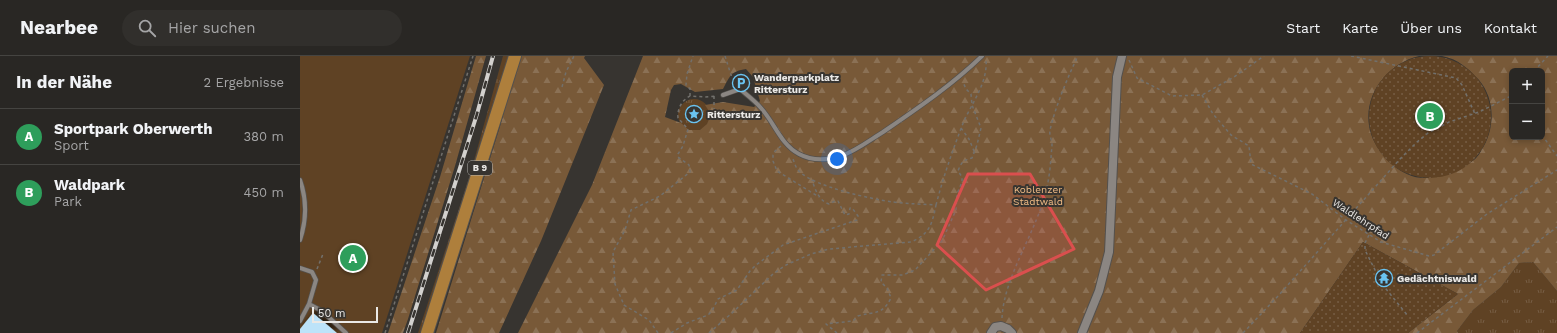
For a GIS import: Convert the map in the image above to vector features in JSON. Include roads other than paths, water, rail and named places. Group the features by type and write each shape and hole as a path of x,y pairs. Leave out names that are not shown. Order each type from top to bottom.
{"main road":[{"name":"B 9","path":"427,333 515,56"}],"street":[{"path":"1082,333 1100,291 1109,252 1117,77 1122,56"},
{"path":"991,333 997,326 1008,328 1012,333"}],"lane":[{"path":"723,95 740,89 761,108 786,142 796,152 806,157 819,159 834,158 852,152 922,106 984,56"},
{"path":"300,180 305,199 306,213 300,240"},
{"path":"300,268 309,270 314,274 316,280 309,304 300,321"},
{"path":"309,304 322,311 346,333"}],"railway":[{"path":"408,333 477,114 493,56"}],"place":[{"name":"Wanderparkplatz Rittersturz","path":"741,83"},
{"name":"Rittersturz","path":"694,114"},
{"name":"Waldpark","path":"1430,116"},
{"name":"Sportpark Oberwerth","path":"353,258"},
{"name":"Gedächtniswald","path":"1384,278"}],"park label":[{"name":"Koblenzer Stadtwald","path":"1038,194"}]}
